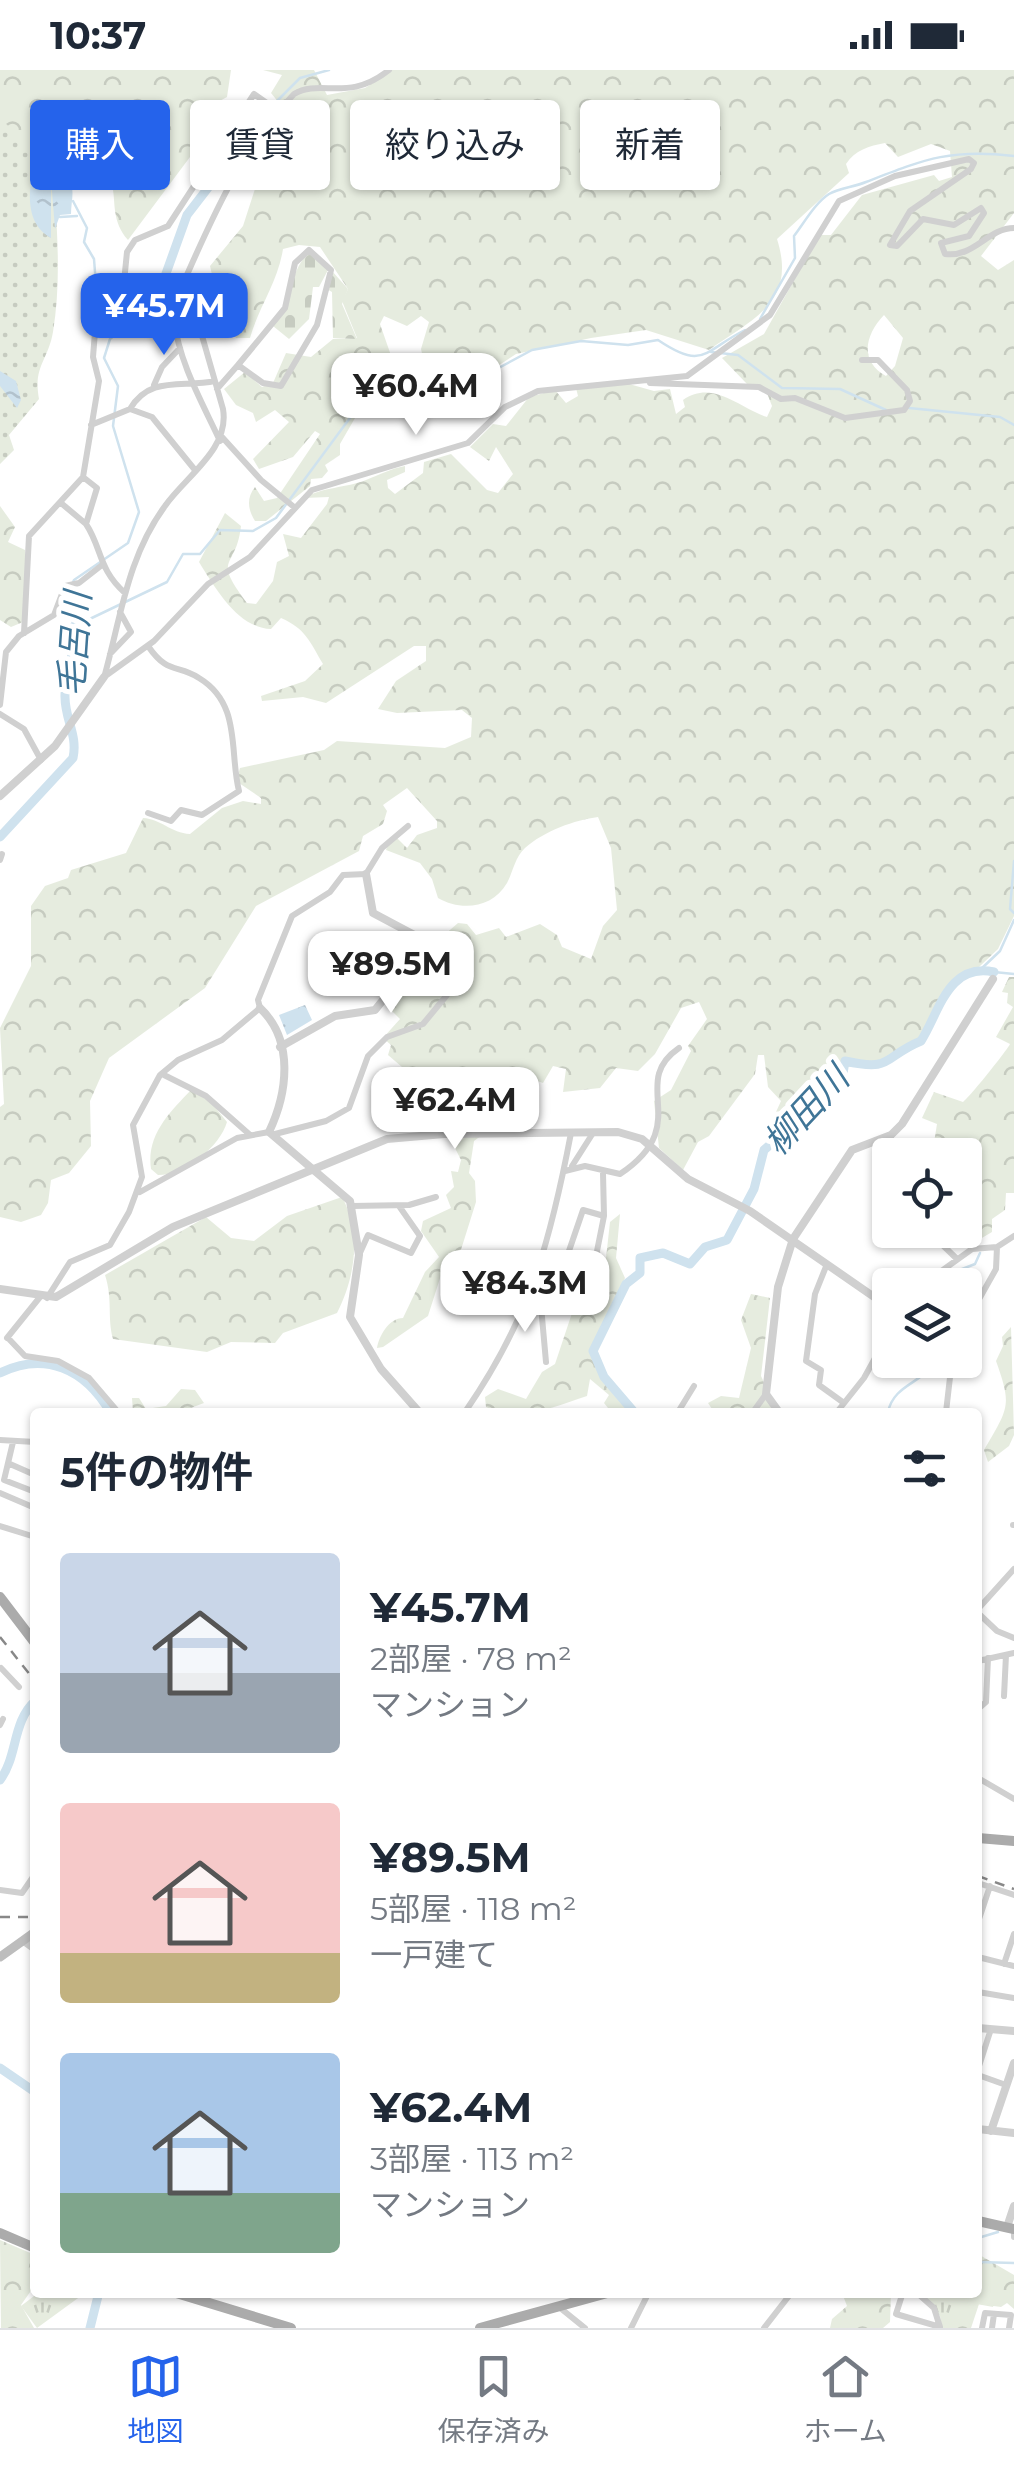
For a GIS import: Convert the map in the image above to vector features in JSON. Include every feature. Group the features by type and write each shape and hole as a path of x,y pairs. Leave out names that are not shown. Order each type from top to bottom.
{"main road":[{"path":"0,1597 30,1633"},
{"path":"982,1838 1014,1841"},
{"path":"0,1956 30,1936"},
{"path":"982,2222 1012,2232"},
{"path":"0,2233 30,2246"},
{"path":"191,2298 291,2328"},
{"path":"480,2328 591,2298"}],"street":[{"path":"291,100 300,90 349,90 389,70"},
{"path":"104,676 148,646 208,584 250,557 291,504 312,490 468,443 505,406 538,391 674,380 697,371 762,324 832,210 848,196 895,176 964,158 974,163 910,210 890,242 893,247 923,219 954,225 982,208 984,212 969,236 941,243 944,254 978,248 1002,229 1014,228"},
{"path":"24,633 29,536 83,477 99,381 94,332 124,282 126,252 135,240 168,226 191,190"},
{"path":"225,190 180,284 173,318 193,386 221,439 291,504"},
{"path":"154,386 216,385 238,365 285,308 295,264 309,250 331,270 324,283 320,317 299,360 281,386 264,382 238,365"},
{"path":"0,796 41,761 104,676 124,597 150,529 221,439 225,420 186,278"},
{"path":"90,425 130,409 154,386 164,364 180,348"},
{"path":"649,382 656,386 759,386 777,397 796,398 845,418 906,408 907,390 878,360 862,360"},
{"path":"130,409 152,416 196,470"},
{"path":"83,477 98,488 86,524"},
{"path":"61,503 96,536 101,562 124,597"},
{"path":"0,706 3,658 24,633 54,615 72,584 101,562"},
{"path":"109,655 131,632 120,612"},
{"path":"148,646 168,668 202,680 224,703 232,723 232,772 238,791 202,815 181,810 171,820 148,812"},
{"path":"0,714 24,730 41,761"},
{"path":"280,1046 335,1016 375,1010 392,988 420,968 420,938 373,913 366,874 382,848 408,826"},
{"path":"272,1133 284,1085 280,1046 276,1027 258,1000 292,916 330,892 343,876 366,874"},
{"path":"139,1192 249,1134 272,1133 326,1120 349,1108 368,1056 387,1036 423,1024 447,994 465,960"},
{"path":"756,1408 766,1394 778,1288 792,1239 852,1150 891,1135 921,1096 992,978"},
{"path":"115,1408 89,1378 58,1361 25,1356 3,1337 44,1297 70,1262 110,1245 139,1192 142,1162 133,1125 162,1074 178,1060 222,1040 260,1008"},
{"path":"569,1169 620,1174 652,1147 662,1116 656,1083 662,1064 678,1048"},
{"path":"162,1074 206,1096 249,1134"},
{"path":"0,1289 44,1297 68,1292 173,1227 369,1144 399,1136 626,1132 652,1147 688,1178 746,1209 872,1295"},
{"path":"272,1133 345,1193 352,1206 360,1256"},
{"path":"468,1408 518,1328 532,1295 569,1169 571,1133"},
{"path":"569,1169 593,1133"},
{"path":"542,1268 588,1288 601,1286 597,1251 604,1216 603,1174"},
{"path":"352,1206 398,1206 436,1197"},
{"path":"398,1206 420,1236 411,1253 368,1236 360,1256 350,1317 381,1369 415,1408"},
{"path":"561,1278 584,1210 604,1216"},
{"path":"944,1268 984,1244 997,1246 1014,1236"},
{"path":"110,1245 118,1260"},
{"path":"982,1294 996,1270 997,1246"},
{"path":"946,1248 956,1258"},
{"path":"828,1263 815,1294 806,1361 822,1370 819,1385 844,1403"},
{"path":"532,1295 541,1306 546,1362"},
{"path":"840,1408 872,1359"},
{"path":"946,1408 950,1378"},
{"path":"680,1408 694,1386"},
{"path":"766,1394 776,1408"},
{"path":"0,1440 30,1442"},
{"path":"13,1442 4,1480 30,1490"},
{"path":"10,1464 30,1473"},
{"path":"0,1493 30,1506"},
{"path":"0,1526 30,1535"},
{"path":"982,1606 1014,1569"},
{"path":"982,1615 996,1631 1014,1638"},
{"path":"982,1660 1010,1654 1004,1696"},
{"path":"982,1691 988,1658"},
{"path":"2,1667 19,1687"},
{"path":"982,1780 1014,1799"},
{"path":"0,1890 22,1893 30,1881"},
{"path":"982,1883 1014,1895"},
{"path":"982,1909 990,1886"},
{"path":"1004,1964 1014,1934"},
{"path":"24,1941 30,1945"},
{"path":"982,1958 1014,1966"},
{"path":"982,1993 1014,1998"},
{"path":"982,2028 1014,2031"},
{"path":"982,2055 991,2029"},
{"path":"991,2131 1014,2063"},
{"path":"982,2069 1006,2084"},
{"path":"982,2130 1014,2134"},
{"path":"1012,2232 1013,2210"},
{"path":"631,2328 645,2298"},
{"path":"764,2328 787,2298"},
{"path":"901,2298 896,2314 940,2327"},
{"path":"923,2298 934,2308 940,2327"},
{"path":"560,2307 584,2328"},
{"path":"982,2328 985,2313 1011,2315 1009,2328"},
{"path":"992,2328 994,2314"}],"green space":[{"path":"0,70 231,70 227,97 190,100 190,157 170,184 170,100 30,100 30,147 0,118"},
{"path":"263,70 314,70 327,95 365,88 392,70 1014,70 1014,213 981,256 998,270 1014,260 1014,916 998,949 979,967 955,978 917,1042 907,1044 882,1064 836,1068 803,1111 774,1134 766,1134 781,1101 768,1087 764,1055 758,1055 755,1074 709,1136 698,1142 683,1170 659,1148 654,1101 671,1090 691,1051 688,1046 707,1019 699,1002 681,1008 655,1054 638,1071 616,1068 600,1088 563,1092 566,1069 553,1066 543,1083 517,1074 515,1094 494,1108 494,1126 474,1141 469,1173 475,1181 476,1202 459,1256 442,1272 428,1316 377,1348 386,1328 403,1318 425,1272 439,1257 421,1231 423,1221 451,1208 446,1195 454,1187 451,1171 458,1172 461,1160 455,1148 472,1128 470,1113 482,1094 449,1075 422,1073 397,1091 402,1067 388,1055 391,1045 383,1038 400,1019 392,1011 400,998 444,965 444,960 430,960 428,949 458,923 467,924 476,935 499,928 506,937 540,924 557,935 562,947 591,959 603,926 617,910 611,848 598,817 541,836 516,860 501,892 484,903 456,905 438,898 432,879 420,863 386,850 389,841 397,838 407,848 417,835 437,828 437,821 407,788 383,805 387,811 383,824 363,836 359,851 256,906 205,988 109,1058 90,1101 91,1146 69,1173 51,1180 48,1203 41,1215 21,1222 0,1217 0,1107 4,1104 0,1028 31,966 31,906 45,886 68,878 71,870 126,853 143,818 190,834 222,808 243,801 261,804 261,798 236,781 240,768 324,750 337,741 445,748 471,737 472,718 462,710 397,713 378,709 396,681 426,661 426,646 414,646 326,703 303,697 262,701 261,696 305,681 323,664 306,637 289,622 281,618 271,629 239,616 199,562 225,513 241,526 229,563 230,577 247,603 256,604 273,581 277,562 289,556 283,534 301,538 327,504 329,497 304,498 311,494 405,466 405,472 387,480 388,488 395,494 423,473 424,462 451,454 487,490 498,493 513,474 496,447 489,461 470,447 493,424 506,426 529,397 555,390 566,403 578,396 576,388 629,384 654,391 670,389 676,414 685,407 683,400 705,393 726,397 767,417 772,406 765,388 747,384 722,358 764,334 816,241 821,235 831,235 862,195 934,175 939,181 952,177 950,151 931,144 898,157 885,143 858,152 846,164 849,173 777,239 781,278 767,306 709,350 646,330 516,354 462,389 433,384 431,399 447,405 414,413 405,405 412,386 423,383 427,376 421,349 429,322 421,316 407,326 384,316 380,324 395,367 390,383 399,404 394,410 355,418 340,444 340,455 325,465 328,471 322,478 311,479 310,486 266,521 255,521 249,504 255,487 264,501 277,498 320,434 315,431 293,457 259,469 253,459 289,422 275,410 256,422 253,413 236,405 224,389 245,372 262,387 273,383 286,353 311,357 333,339 357,338 342,301 348,289 320,247 299,245 283,249 250,338 236,338 221,313 210,266 243,226 255,190 330,190 330,100 277,100 271,93 282,75","holes":["884,315 903,338 895,366 886,376 868,355 872,331"]},
{"path":"0,106 30,131 30,190 54,190 58,264 53,332 39,371 39,399 9,435 14,450 0,464"},
{"path":"113,190 165,190 128,240 116,213"},
{"path":"309,252 328,270 319,287 313,287 309,319 289,339 273,326 284,308 297,269"},
{"path":"332,271 348,289 342,304 357,339 333,338 332,292 325,288"},
{"path":"0,506 15,527 8,542 25,550 25,615 23,622 11,627 0,620"},
{"path":"1009,977 1014,977 1014,1193 1006,1193 1005,1210 992,1219 992,1232 982,1238 982,1138 935,1138 937,1124 922,1118 934,1092 963,1102 1010,1044 996,1037 1013,1007 1007,1003 1008,993 1002,992"},
{"path":"191,1090 210,1101 227,1122 200,1158 180,1170 158,1175 151,1169 152,1145 168,1116"},
{"path":"342,1197 352,1225 354,1255 337,1313 283,1333 275,1343 231,1342 207,1352 113,1339 105,1275 206,1217 231,1238 254,1241 287,1216"},
{"path":"620,1214 616,1258 625,1278 591,1350 614,1385 616,1397 632,1408 608,1408 604,1403 609,1395 590,1379 587,1396 550,1408 486,1407 485,1397 498,1389 526,1399 542,1372 555,1364 577,1298 603,1285 610,1222"},
{"path":"751,1294 770,1298 761,1376 776,1408 711,1408 708,1403 721,1396 739,1398 751,1348 741,1320"},
{"path":"1011,1327 1014,1435 1009,1446 988,1462 984,1450 1003,1415 1006,1398 996,1361 1003,1346 1002,1337"},
{"path":"181,1389 195,1390 204,1403 191,1408 153,1408 166,1406"},
{"path":"132,1398 139,1398 145,1408 133,1408"},
{"path":"0,2240 30,2253 30,2292 21,2305 34,2328 1,2328"},
{"path":"982,2256 1014,2275 1014,2309 1007,2303 1001,2307 979,2304 971,2328 942,2328 939,2310 926,2298 982,2298"},
{"path":"982,2265 995,2268 1001,2279 993,2307 955,2300 957,2313 940,2316 926,2298 982,2298"},
{"path":"31,2298 78,2298 37,2328 21,2306"},
{"path":"844,2298 891,2298 890,2322 883,2328 830,2328 832,2319 847,2306"}],"water":[{"path":"30,190 51,190 51,238 37,225"},
{"path":"52,190 72,190 71,214 60,215 55,229"},
{"path":"0,371 16,381 21,400 17,408 0,386"},
{"path":"305,1005 312,1020 287,1035 279,1015"}],"waterway":[{"name":"毛呂川","path":"278,100 300,78 329,70"},
{"path":"760,319 795,258 794,236 829,194 937,158 972,154 1014,156"},
{"name":"毛呂川","path":"120,331 154,307 187,215 206,190"},
{"path":"73,201 87,228 84,242 94,259 97,298 115,317 120,331 110,339 104,358 118,386 113,426 139,512 128,543 74,580 70,589 73,627 167,582 183,554 200,554 220,530 253,531 276,518 358,407 433,414 449,407 480,378 532,350 581,341 628,345 658,340 695,356 745,330"},
{"path":"60,217 77,216"},
{"path":"711,352 738,355 782,388 840,389 886,410"},
{"path":"909,408 1000,417 1014,425"},
{"name":"毛呂川","path":"0,837 73,758 74,742 65,697 73,627"},
{"path":"1014,861 1010,909 1014,913"},
{"path":"981,969 1000,951 1014,920"},
{"name":"柳田川","path":"631,1408 604,1377 593,1351 626,1284 640,1273 640,1258 663,1253 690,1264 705,1247 727,1240 754,1189 764,1150 804,1115 822,1088 842,1080 845,1061 880,1064 921,1041 955,982 978,971 994,972"},
{"path":"994,972 1014,974"},
{"path":"965,1268 975,1264 980,1253"},
{"name":"毛呂川","path":"0,1373 33,1364 62,1368 89,1385 107,1408"},
{"path":"889,1408 897,1395 918,1378"},
{"name":"毛呂川","path":"0,1780 30,1707"},
{"name":"毛呂川","path":"0,2068 30,2089"},
{"path":"982,2237 998,2232"},
{"path":"982,2262 1014,2263"},
{"name":"毛呂川","path":"90,2328 98,2298"}],"railway":[{"path":"0,1637 30,1675"},
{"path":"982,1877 1014,1889"},
{"path":"0,1917 30,1917"}]}
